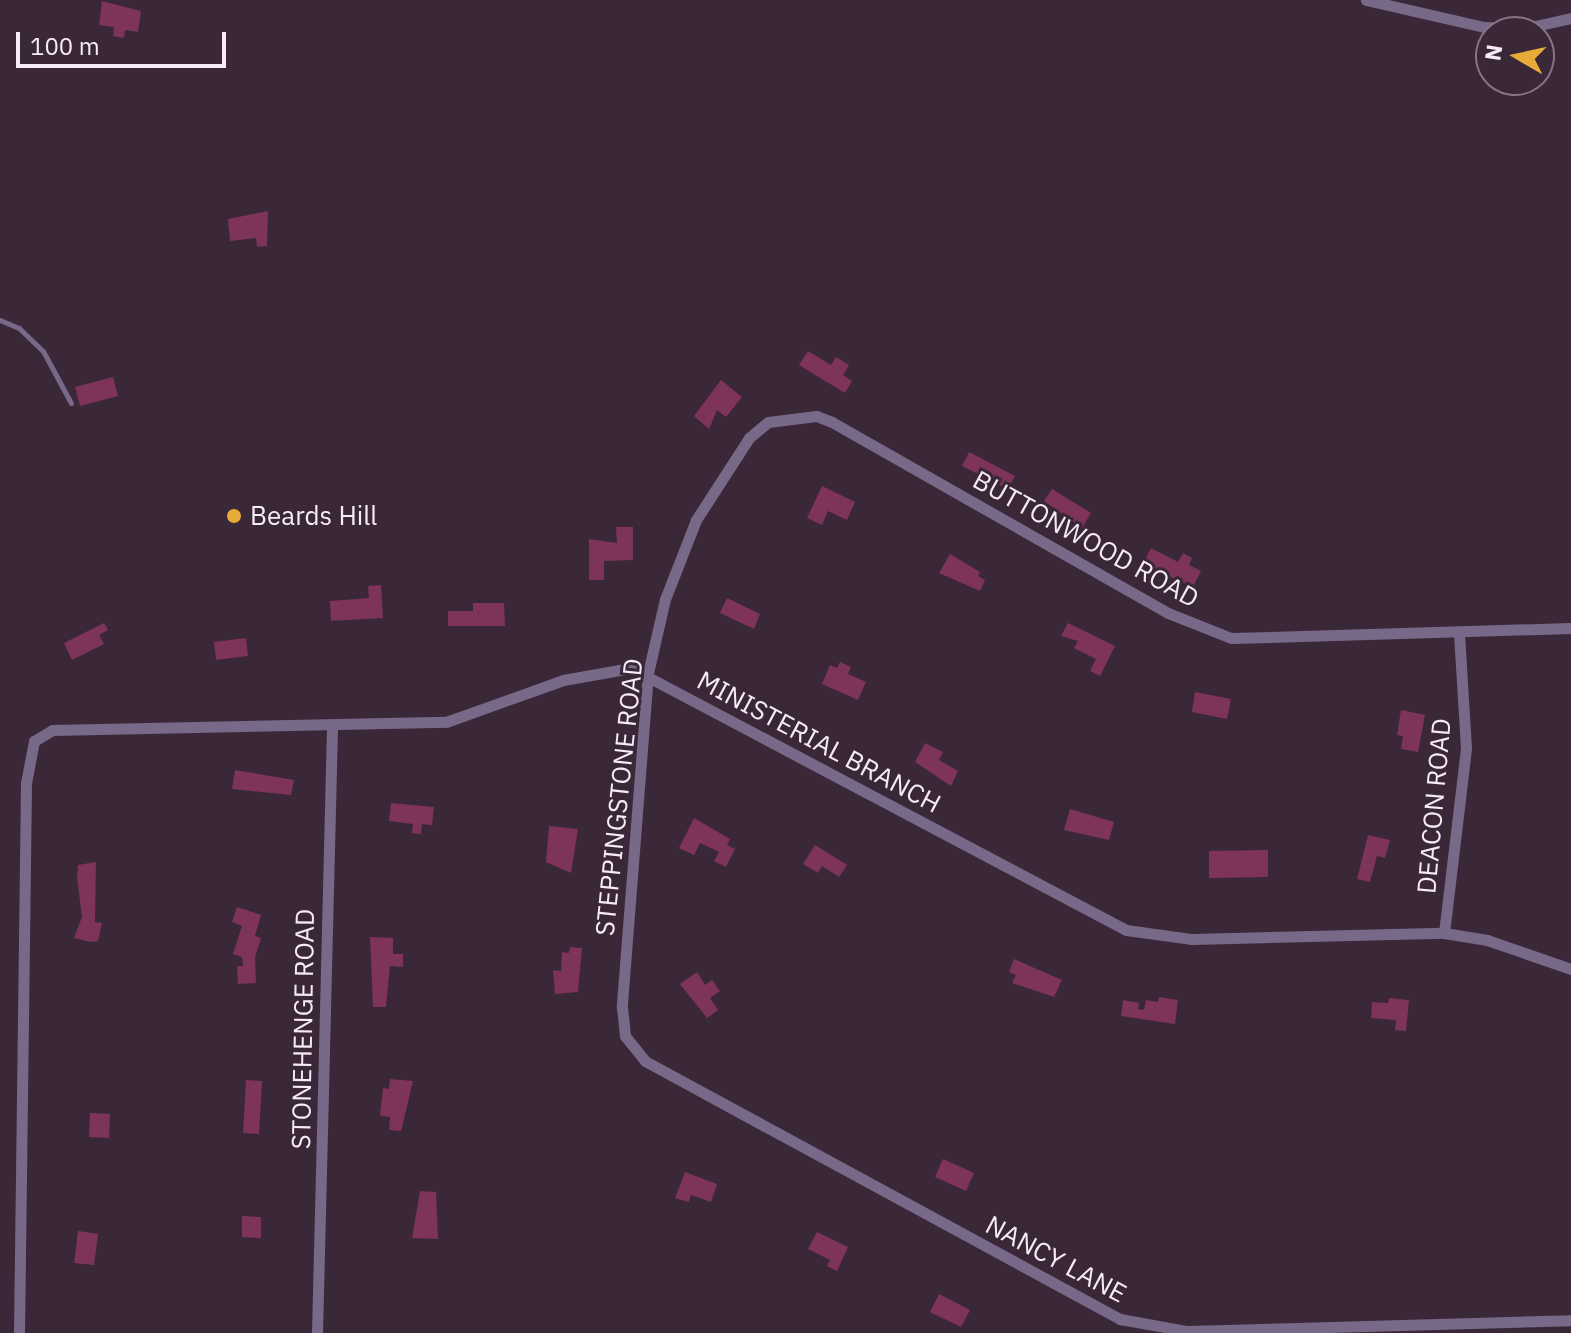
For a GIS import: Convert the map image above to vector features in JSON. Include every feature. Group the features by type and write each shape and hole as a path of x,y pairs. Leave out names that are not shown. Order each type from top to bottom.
{"street":[{"path":"1366,0 1484,27 1526,28 1571,18"},
{"name":"BUTTONWOOD ROAD","path":"788,419 816,416 832,422 1168,613 1231,638 1459,634 1571,628"},
{"name":"STEPPINGSTONE ROAD","path":"625,1036 627,939 648,673 669,582 688,536 755,430 788,419"},
{"name":"DEACON ROAD","path":"1444,933 1466,748 1459,634"},
{"name":"MINISTERIAL BRANCH","path":"19,1333 26,783 34,741 42,733 61,729 446,722 595,671 631,668 648,673 1126,930 1192,939 1444,933 1487,940 1571,969"},
{"name":"STONEHENGE ROAD","path":"317,1333 332,726"},
{"name":"NANCY LANE","path":"625,1036 657,1068 1104,1312 1136,1324 1187,1331 1571,1320"}],"lane":[{"path":"0,320 19,328 43,351 71,403"}],"building":[{"path":"102,1 141,11 138,32 125,30 124,38 113,36 114,27 99,25"},
{"path":"268,211 267,246 257,247 256,238 230,241 228,219"},
{"path":"808,351 831,365 836,357 849,365 843,375 852,381 845,393 799,365"},
{"path":"113,377 118,396 80,406 75,387"},
{"path":"721,380 742,397 726,417 717,410 709,429 694,416"},
{"path":"969,452 1015,476 1008,489 962,466"},
{"path":"822,486 855,502 847,520 828,511 822,525 807,518"},
{"path":"1052,489 1091,513 1082,528 1044,501"},
{"path":"616,527 633,527 633,560 604,561 604,580 589,580 589,539 617,543"},
{"path":"1151,548 1178,562 1183,553 1192,558 1189,565 1201,571 1193,587 1151,568 1153,564 1145,560"},
{"path":"950,554 980,572 978,576 985,580 980,591 939,573"},
{"path":"381,585 383,618 331,621 330,601 369,598 368,586"},
{"path":"727,598 760,614 754,629 720,613"},
{"path":"473,603 504,603 505,626 448,626 448,611 473,611"},
{"path":"104,623 108,630 99,635 104,644 72,660 64,643"},
{"path":"1068,623 1115,646 1100,676 1090,671 1096,659 1074,648 1078,641 1061,636"},
{"path":"246,638 248,656 216,660 214,642"},
{"path":"840,662 851,667 848,674 866,682 858,700 822,684 830,665 837,668"},
{"path":"1195,692 1231,699 1227,719 1192,712"},
{"path":"1401,710 1425,715 1418,752 1401,749 1403,736 1397,735"},
{"path":"925,743 943,752 939,760 958,771 951,786 915,762"},
{"path":"235,770 294,780 291,795 232,789"},
{"path":"391,803 434,807 432,825 422,824 421,834 412,833 413,824 389,821"},
{"path":"1070,809 1114,822 1109,840 1064,830"},
{"path":"694,818 730,839 727,845 735,849 726,867 714,861 719,852 700,843 694,855 679,848"},
{"path":"549,826 578,829 571,873 546,862"},
{"path":"1368,835 1390,840 1385,858 1377,856 1370,882 1357,879"},
{"path":"815,845 847,865 839,877 822,866 818,873 803,864"},
{"path":"1268,850 1268,877 1209,878 1209,851"},
{"path":"96,862 95,922 102,923 98,941 90,942 74,938 82,917 77,877 78,865"},
{"path":"237,907 261,915 255,936 261,938 255,957 256,983 238,984 237,966 243,966 242,957 233,954 242,926 232,922"},
{"path":"370,937 393,938 393,954 403,954 403,967 390,966 386,1007 373,1007"},
{"path":"570,947 582,948 578,992 555,994 553,970 561,971 562,952 569,953"},
{"path":"1014,959 1062,980 1054,997 1012,983 1016,975 1009,972"},
{"path":"697,972 705,985 712,980 720,991 710,998 718,1010 707,1018 680,984"},
{"path":"1159,997 1178,1000 1175,1024 1121,1016 1123,1000 1139,1003 1138,1009 1144,1010 1146,1000 1158,1002"},
{"path":"1389,998 1409,1000 1406,1031 1395,1030 1396,1020 1371,1018 1372,1002 1388,1003"},
{"path":"390,1079 413,1081 401,1131 389,1130 390,1117 380,1116 383,1088 389,1089"},
{"path":"246,1080 262,1081 259,1134 243,1133"},
{"path":"90,1113 110,1114 109,1138 89,1137"},
{"path":"943,1159 974,1173 966,1191 935,1177"},
{"path":"685,1172 717,1184 711,1202 691,1195 689,1202 675,1198"},
{"path":"420,1191 436,1192 438,1239 412,1238"},
{"path":"242,1216 261,1217 261,1238 242,1237"},
{"path":"78,1231 98,1234 94,1265 74,1263"},
{"path":"817,1232 848,1247 837,1271 827,1266 830,1260 808,1249"},
{"path":"939,1294 970,1310 961,1327 930,1312"}],"place":[{"name":"Beards Hill","path":"234,516"}]}
